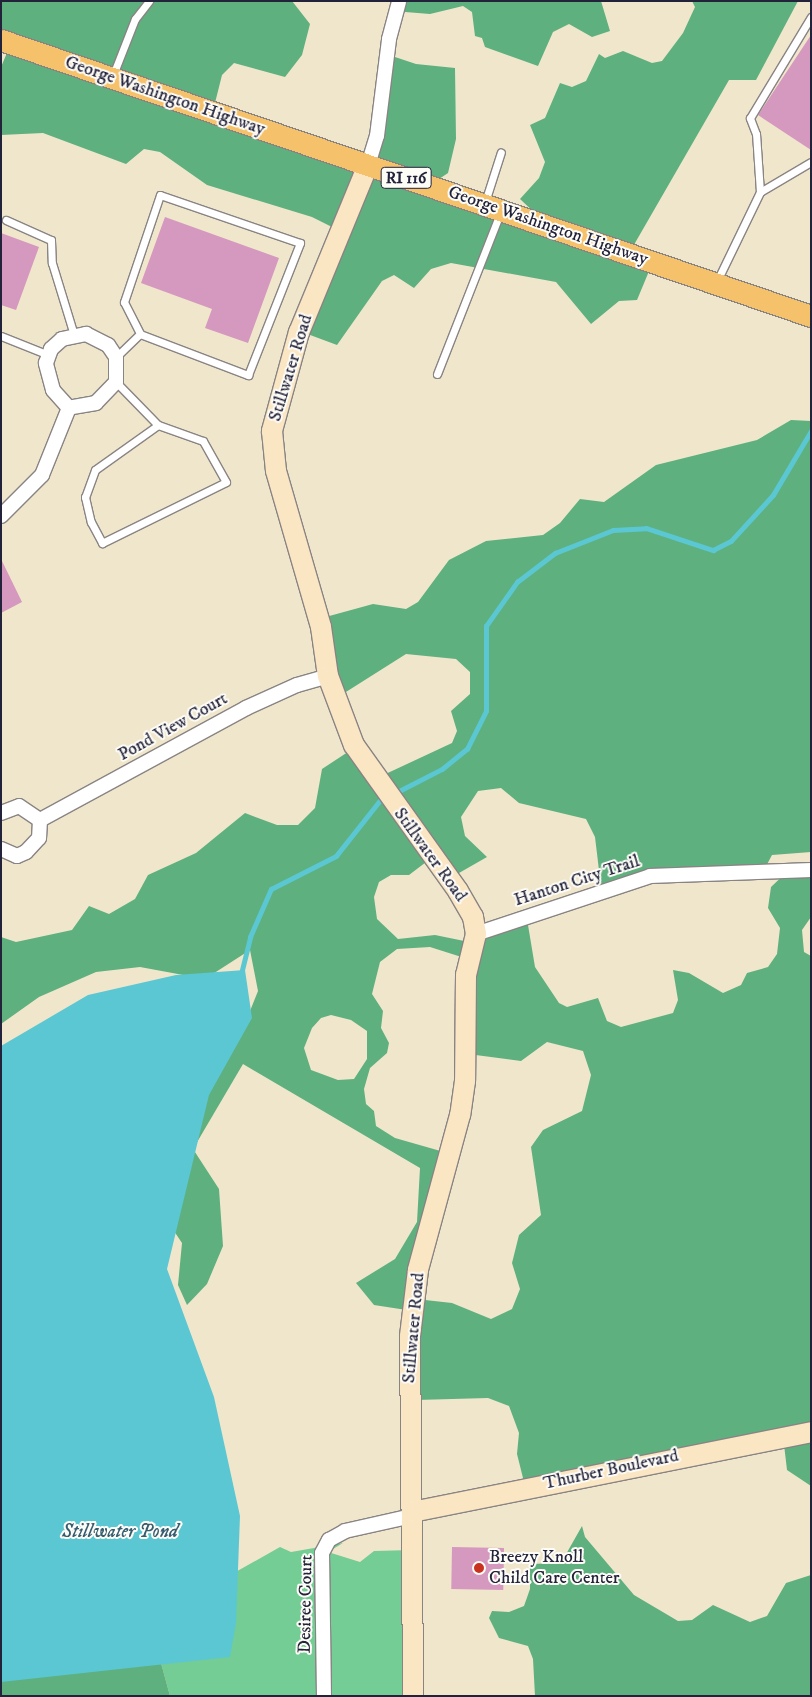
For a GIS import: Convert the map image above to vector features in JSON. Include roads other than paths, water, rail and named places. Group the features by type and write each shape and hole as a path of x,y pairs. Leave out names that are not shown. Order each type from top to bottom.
{"main road":[{"name":"George Washington Highway","path":"1,40 811,316"}],"street":[{"path":"368,165 377,136 389,39 399,1"},
{"name":"Stillwater Road","path":"368,165 299,332 272,431 276,471 321,627 328,676 367,769 458,891 473,917 476,934 466,975 465,1081 460,1115 414,1292 409,1356 413,1696"},
{"path":"74,335 97,337 116,357 116,382 96,403 69,408 46,375 49,355 62,339 74,335"},
{"path":"1,516 42,475 69,408"},
{"name":"Pond View Court","path":"40,820 246,708 296,685 328,676"},
{"path":"1,813 19,806 40,820 40,838 26,852 16,856 1,849"},
{"name":"Hanton City Trail","path":"476,934 650,876 811,870"},
{"name":"Thurber Boulevard","path":"412,1514 811,1432"},
{"name":"Desiree Court","path":"324,1696 322,1553 329,1540 345,1531 412,1514"}],"lane":[{"path":"112,78 136,19 149,1"},
{"path":"716,284 760,192 756,134 750,118 811,17"},
{"path":"437,374 493,207 500,152"},
{"path":"760,192 811,162"},
{"path":"160,195 300,243 248,375 140,334 124,302 160,195"},
{"path":"6,220 51,240 52,263 74,335"},
{"path":"116,357 140,334"},
{"path":"1,336 49,355"},
{"path":"116,382 158,425 203,441 226,482 102,543 85,497 95,470 158,425"}],"water":[{"name":"Stillwater Pond","path":"245,970 252,1018 209,1095 167,1269 214,1397 240,1516 236,1623 230,1657 1,1682 1,1046 88,995 176,975"}],"waterway":[{"path":"399,791 442,769 467,749 486,711 486,626 517,582 555,553 613,530 646,528 713,550 731,541 773,495 811,431"},
{"path":"241,974 250,937 271,889 336,856 381,799"}],"place":[{"name":"Breezy Knoll Child Care Center","path":"479,1568"}]}
